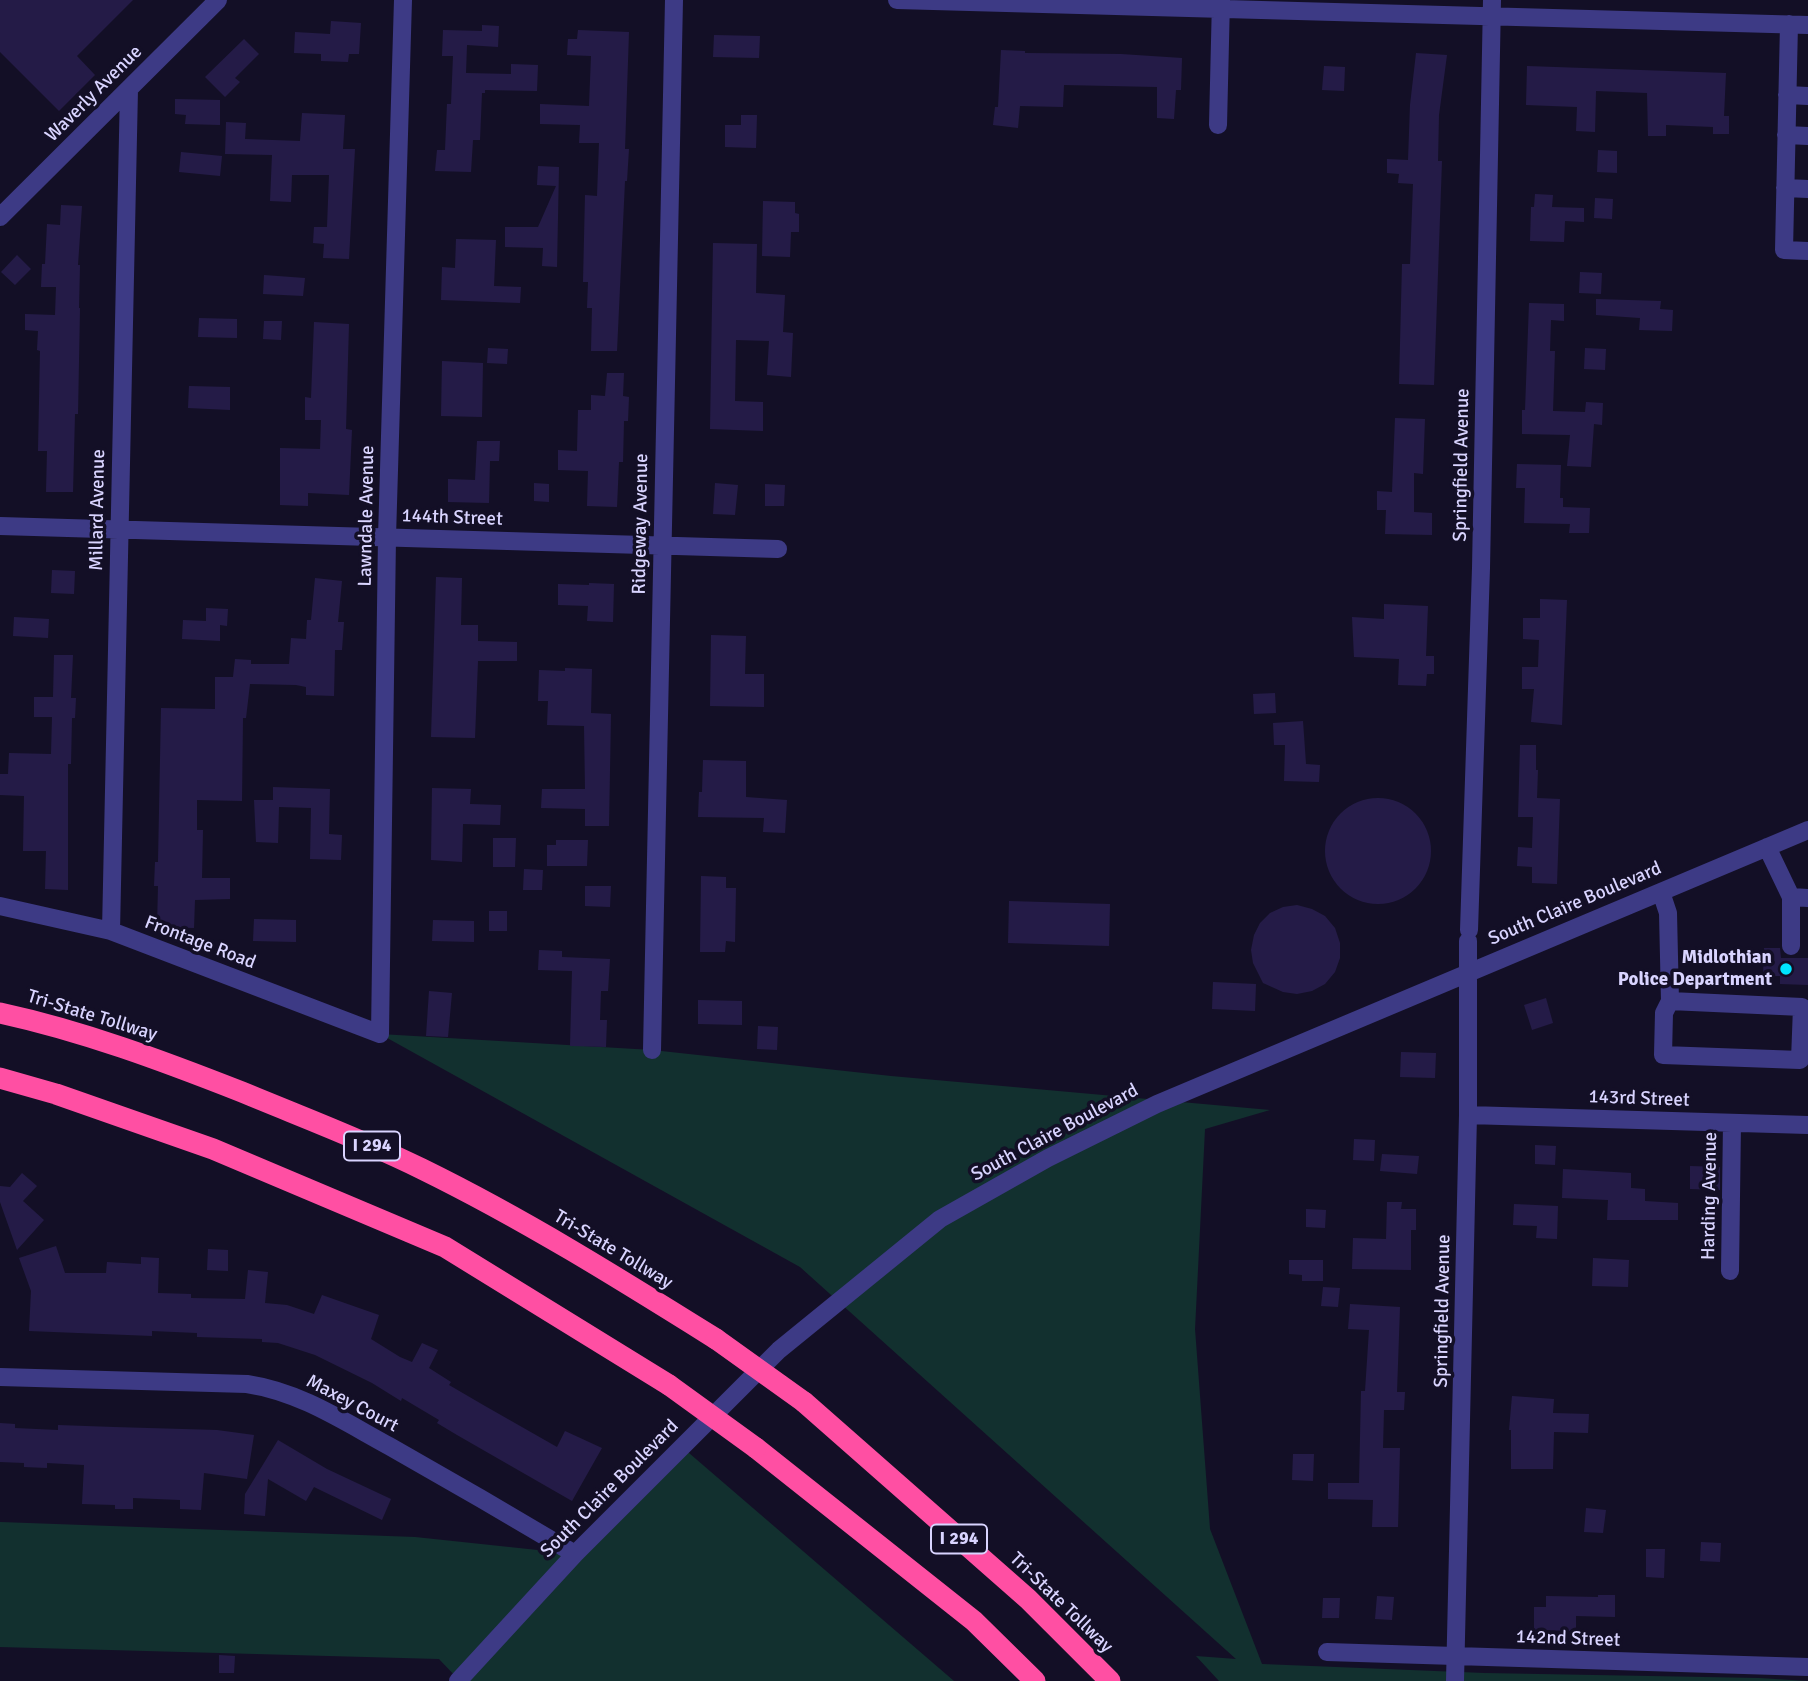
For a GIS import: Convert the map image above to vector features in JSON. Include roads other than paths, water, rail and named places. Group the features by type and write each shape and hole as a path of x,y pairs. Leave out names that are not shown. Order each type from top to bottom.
{"highway":[{"name":"Tri-State Tollway","path":"0,1013 113,1045 181,1068 320,1123 420,1168 496,1207 605,1269 716,1339 804,1402 1028,1599 1110,1681"},
{"name":"I 294","path":"0,1078 56,1094 213,1149 445,1247 669,1385 756,1448 974,1621 1035,1681"}],"street":[{"name":"Waverly Avenue","path":"0,217 218,0"},
{"name":"Lawndale Avenue","path":"380,1034 387,537 403,0"},
{"name":"Ridgeway Avenue","path":"652,1050 674,0"},
{"path":"897,0 1492,8 1808,25"},
{"path":"1218,125 1221,4"},
{"name":"Springfield Avenue","path":"1455,1681 1468,1115 1467,972 1481,568 1492,8"},
{"path":"1789,24 1784,250 1808,251"},
{"name":"Millard Avenue","path":"111,931 129,89"},
{"path":"1787,95 1808,96"},
{"path":"1786,135 1808,136"},
{"path":"1785,188 1808,189"},
{"name":"144th Street","path":"0,526 778,549"},
{"name":"South Claire Boulevard","path":"458,1681 575,1554 779,1350 940,1219 1048,1158 1157,1104 1808,830"},
{"path":"1767,847 1799,897 1791,946"},
{"path":"1661,892 1668,913 1671,1001 1664,1013 1663,1055 1801,1060 1801,1006 1671,1001"},
{"name":"Frontage Road","path":"0,905 111,931 380,1034"},
{"name":"143rd Street","path":"1468,1115 1808,1125"},
{"name":"Harding Avenue","path":"1730,1271 1732,1123"},
{"name":"Maxey Court","path":"0,1377 247,1384 269,1388 310,1403 450,1480 575,1554"},
{"name":"142nd Street","path":"1327,1653 1808,1667"}],"place":[{"name":"Midlothian Police Department","path":"1786,969"}]}
